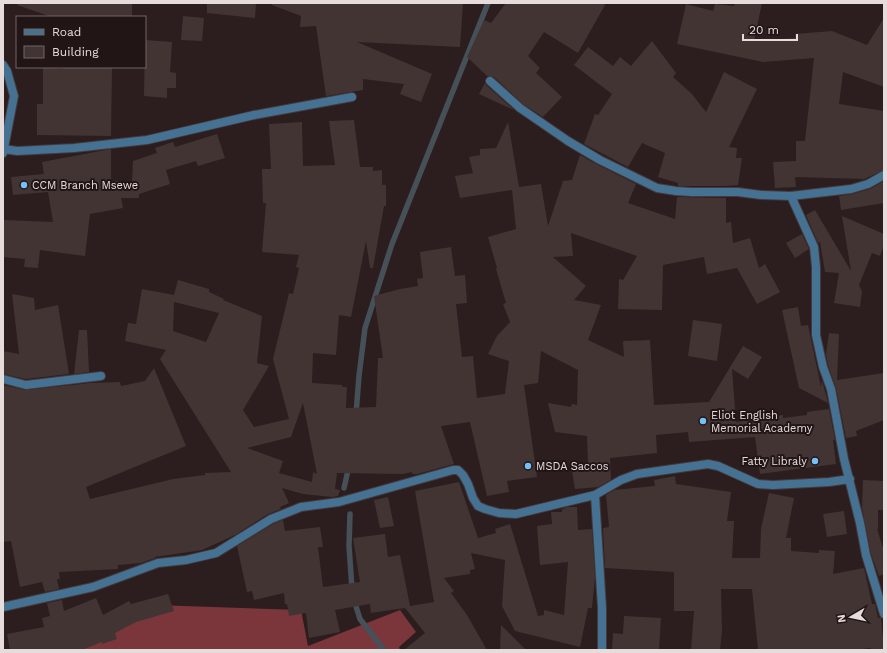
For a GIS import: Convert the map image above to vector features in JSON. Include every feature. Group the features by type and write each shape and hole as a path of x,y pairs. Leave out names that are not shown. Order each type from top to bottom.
{"street":[{"path":"3,65 8,71 14,96 4,151 74,148 147,140 254,115 352,97"},
{"path":"490,81 520,108 568,141 600,160 657,188 676,192 738,192 761,196 791,196 851,189 868,184 884,175"},
{"path":"791,196 815,252 816,335 823,367 831,389 844,459 850,479 866,556 884,614"},
{"path":"3,379 26,385 101,376"},
{"path":"3,607 93,587 158,562 186,560 216,553 271,519 302,507 339,502 452,470 458,470 463,475 478,506 499,512 516,514 595,495 621,480 637,474 708,464 718,466 758,484 773,485 829,482 850,479"},
{"path":"595,495 602,608 602,650"}],"shaded area":[{"path":"155,605 301,610 308,646 400,610 416,632 399,647 400,650 85,650 83,639"}],"building":[{"path":"18,3 132,3 132,16 49,16 17,5"},
{"path":"207,3 256,3 255,18 207,13"},
{"path":"272,3 463,3 460,47 357,42 432,74 421,102 400,94 404,84 363,79 363,90 326,96 316,26 300,27 301,16 272,5"},
{"path":"506,3 606,3 578,53 544,32 528,56 540,68 536,73 562,97 543,117 523,104 494,77 487,76 467,57 484,20 491,23"},
{"path":"735,3 762,3 754,41 795,38 795,34 832,31 867,45 884,18 884,87 843,72 839,104 884,111 884,170 862,180 863,179 795,177 796,187 775,188 773,162 796,161 796,141 805,141 814,58 763,62 677,44 686,4 713,11 715,4 734,6"},
{"path":"183,16 204,18 202,41 181,40"},
{"path":"146,40 172,42 170,72 176,73 176,88 167,88 167,98 144,96"},
{"path":"652,41 676,73 673,77 692,94 706,112 724,72 757,89 729,147 737,148 736,158 742,158 738,185 678,186 678,183 658,177 665,153 642,143 628,167 584,144 595,114 598,115 612,94 574,65 588,47 613,66 620,57 631,66"},
{"path":"43,68 112,68 111,136 37,135 37,104 43,104"},
{"path":"485,83 486,85 514,110 479,94"},
{"path":"354,120 360,167 373,167 373,171 382,170 382,185 386,185 386,206 384,206 373,268 370,268 366,241 351,317 339,315 336,355 313,353 312,383 342,385 342,387 347,387 346,408 376,407 378,358 383,358 374,296 418,286 417,279 423,278 420,252 451,247 455,276 465,275 467,303 456,304 462,357 473,356 477,398 505,394 509,361 488,354 497,336 510,322 503,304 506,303 488,237 516,229 512,190 460,198 455,176 473,173 469,157 480,155 480,149 496,148 508,122 519,187 541,184 548,226 563,181 572,180 580,155 636,184 628,203 675,219 677,197 726,198 726,223 731,222 733,243 750,238 759,268 765,264 780,292 757,304 737,268 707,274 704,257 663,265 662,310 618,309 619,279 623,280 637,256 571,233 573,256 553,257 586,286 574,300 601,305 588,340 624,357 623,341 650,340 654,405 709,402 743,346 762,357 748,379 732,369 736,422 783,415 783,418 807,415 807,412 829,409 835,440 833,440 836,464 760,474 755,437 689,442 688,432 656,435 657,453 610,458 611,480 598,487 575,489 571,465 588,463 587,436 555,432 548,403 571,407 572,404 577,405 578,370 541,351 538,383 524,385 537,477 507,481 509,492 487,496 470,422 441,426 454,464 417,474 412,474 412,472 403,474 337,473 335,489 340,490 338,496 332,497 303,494 282,488 289,503 280,507 281,509 268,514 235,535 202,550 155,557 141,563 118,565 118,569 59,572 60,579 57,579 59,589 45,592 42,582 20,587 11,541 3,542 3,385 26,390 90,383 120,382 121,386 145,381 154,368 186,446 86,487 90,499 173,479 205,475 205,473 231,472 160,359 166,350 125,341 128,323 136,324 142,289 174,295 178,280 209,289 209,292 224,299 223,300 262,316 257,363 269,366 243,410 254,427 289,419 273,359 289,293 293,294 299,268 296,267 299,255 262,252 266,203 263,203 262,169 271,169 269,124 302,122 303,166 335,165 329,121","holes":["174,302 219,313 206,342 173,331","303,403 317,474 313,472 312,482 279,473 283,461 247,448 291,437"]},
{"path":"217,134 225,158 198,166 196,161 166,170 170,184 139,194 139,198 121,198 123,208 90,214 85,256 40,250 38,268 24,267 25,259 3,257 3,220 53,222 48,192 13,195 11,177 44,174 42,162 111,149 111,181 132,182 133,161 157,153 155,148 173,142 175,147"},
{"path":"884,181 884,203 841,210 839,196 870,189"},
{"path":"815,210 851,271 842,216 884,234 884,245 880,256 872,253 859,285 862,291 860,307 834,303 839,273 825,272 820,242 818,243 806,215"},
{"path":"802,234 809,249 795,258 786,243"},
{"path":"12,294 34,298 35,310 58,305 69,374 26,379 3,374 3,351 19,354"},
{"path":"798,307 801,326 808,325 821,387 822,380 828,403 799,388 782,310"},
{"path":"693,320 722,324 717,361 688,356"},
{"path":"79,330 87,330 89,372 74,374"},
{"path":"829,333 839,334 837,380 884,373 884,420 856,431 857,436 846,438 836,388 826,354"},
{"path":"675,476 676,484 731,492 727,521 734,521 732,558 760,558 761,529 769,493 794,498 786,538 791,538 791,551 819,553 819,550 835,551 833,574 864,568 872,604 875,604 878,618 881,618 884,650 871,650 871,648 854,650 758,650 752,589 721,589 722,631 720,650 691,650 694,611 674,611 674,572 605,568 603,528 609,527 606,495 614,490 655,486 654,480"},
{"path":"863,480 884,481 884,510 878,510 877,529 884,551 884,574 879,576 871,554 862,508"},
{"path":"459,482 478,538 496,533 495,529 510,524 538,616 544,615 544,610 564,615 568,562 540,565 537,526 552,524 551,512 562,512 562,509 567,507 577,507 578,530 592,529 595,577 592,608 588,608 580,647 515,631 502,606 505,560 471,553 475,569 470,570 470,574 444,578 454,591 451,593 467,615 487,650 404,650 425,633 405,608 371,613 370,604 335,610 340,632 309,638 306,613 289,616 287,604 285,604 284,593 254,600 252,591 247,592 237,546 273,524 283,520 285,531 320,527 323,547 318,547 323,587 360,582 353,538 385,534 388,557 400,555 410,606 434,602 415,491"},
{"path":"388,497 394,526 380,528 374,500"},
{"path":"844,511 847,534 827,537 823,514"},
{"path":"168,594 174,611 136,622 115,633 117,639 102,644 102,642 82,650 10,650 7,634 44,627 42,618 50,616 47,603 62,600 64,611 96,598 103,615 129,601 131,604"},
{"path":"624,616 661,618 659,650 612,650 613,633 623,634"},
{"path":"501,625 526,650 500,650"}],"waterway":[{"path":"356,414 365,328 392,244 488,3"},
{"path":"344,488 349,466"},
{"path":"350,514 349,546 352,589"},
{"path":"354,600 360,619 384,650"}],"place":[{"name":"CCM Branch Msewe","path":"24,185"},
{"name":"Eliot English Memorial Academy","path":"703,421"},
{"name":"Fatty Libraly","path":"815,461"},
{"name":"MSDA Saccos","path":"528,466"}]}
